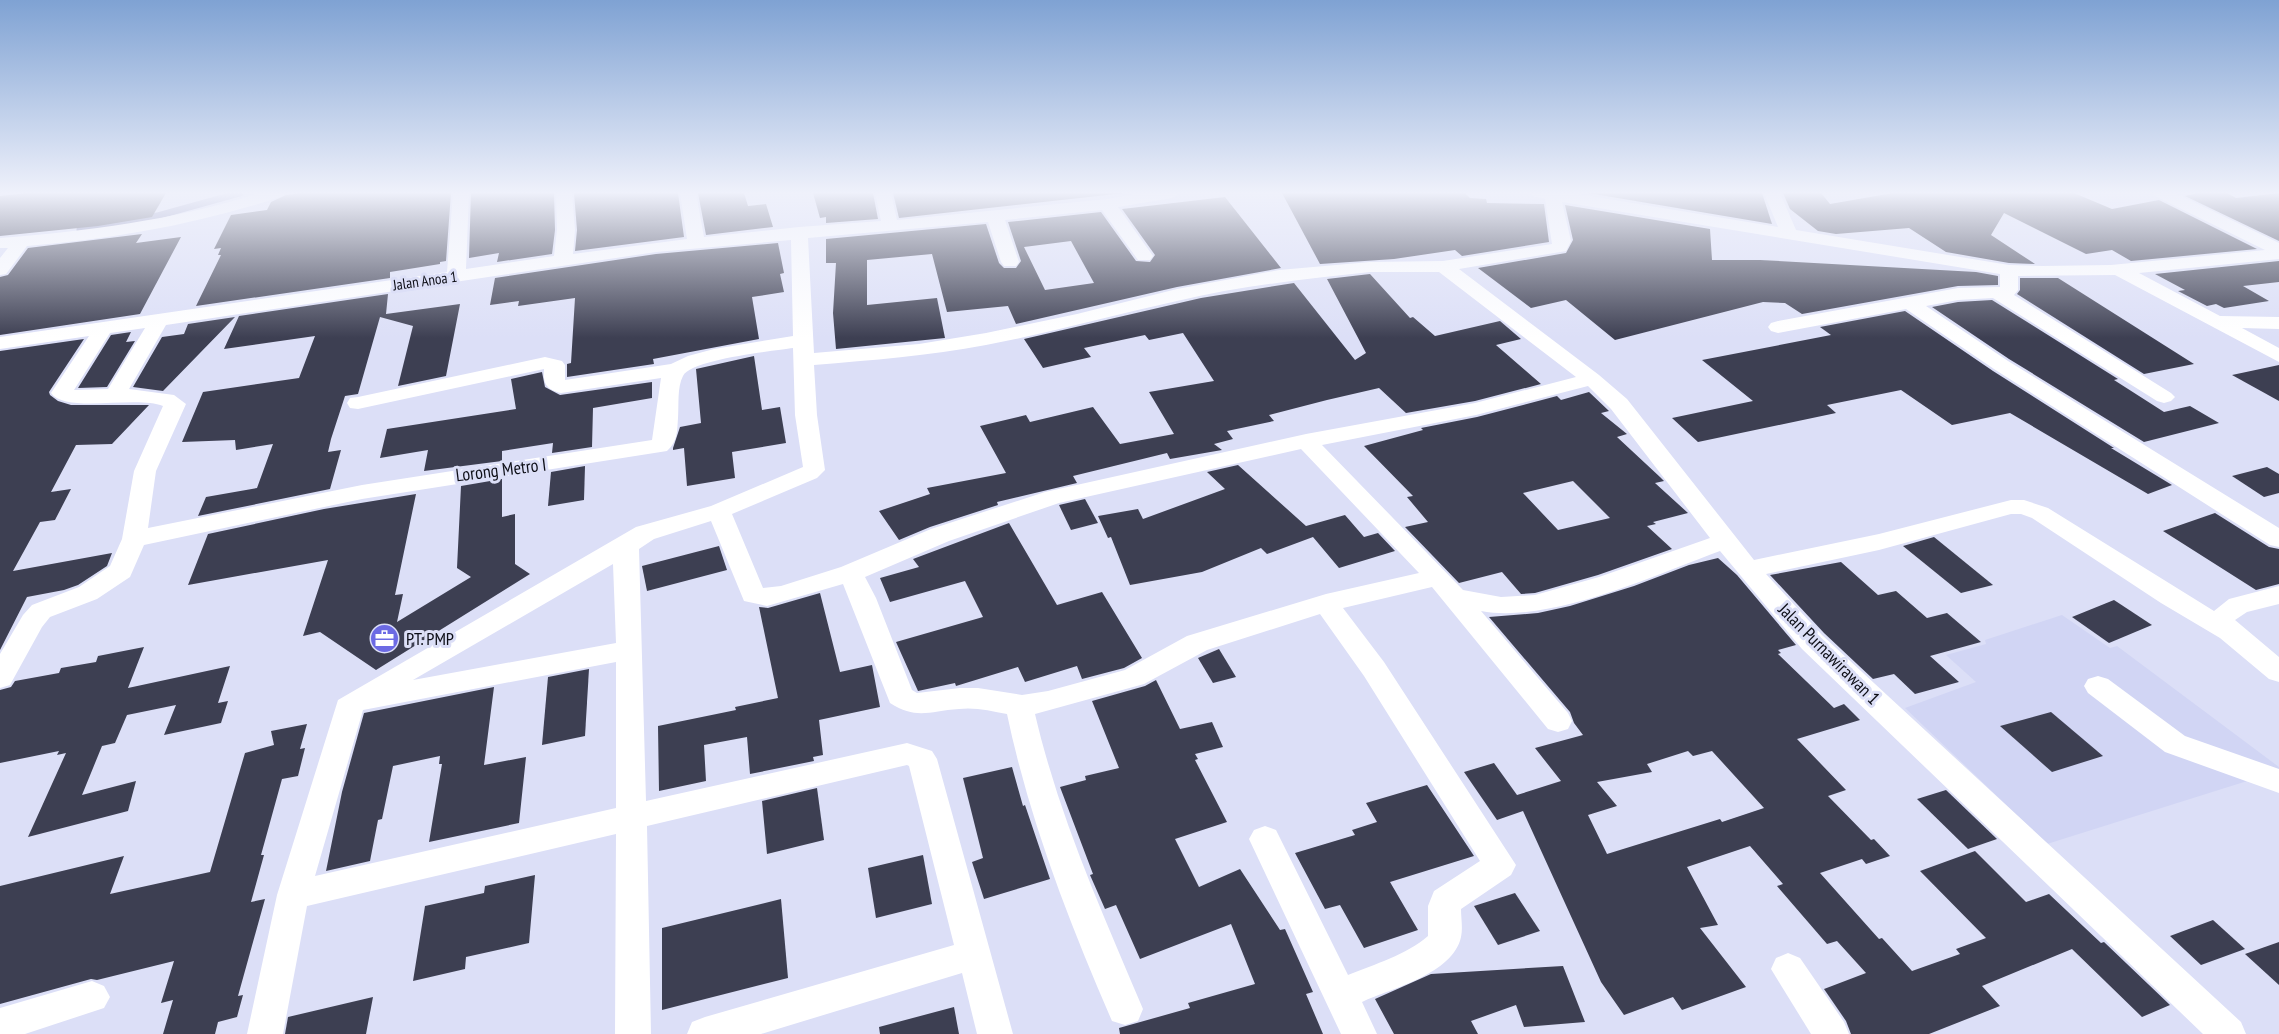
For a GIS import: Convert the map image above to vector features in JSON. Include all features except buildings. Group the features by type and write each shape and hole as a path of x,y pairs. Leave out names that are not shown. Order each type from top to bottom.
{"street":[{"path":"0,243 29,241"},
{"path":"456,276 458,241"},
{"path":"563,260 565,241"},
{"name":"Jalan Anoa 1","path":"0,343 563,260 712,241"},
{"path":"265,1034 293,895 345,714 355,701 627,545 638,535 719,511 814,470 806,415 798,241"},
{"path":"1003,241 1010,262"},
{"path":"1134,241 1144,256"},
{"path":"358,403 545,363 555,365 554,383 561,387 675,370 682,363 698,359 804,350 919,350 986,339 1077,320 1177,295 1279,276 1370,267 1443,266 1560,247 1562,241"},
{"path":"1829,241 2009,270 2037,272 2119,270 2279,252"},
{"path":"2258,241 2279,252"},
{"path":"0,270 21,242"},
{"name":"Jalan Purnawirawan 1","path":"1443,266 1592,379 1619,404 1748,570 1812,642 2228,1034"},
{"path":"1778,327 1958,294 1998,293 2009,290 2009,270"},
{"path":"2119,270 2279,356"},
{"path":"1998,293 2164,397"},
{"path":"1909,303 2001,365 2279,538"},
{"path":"114,396 159,320"},
{"path":"2215,322 2279,323"},
{"path":"0,678 32,621 41,611 87,593 114,578 121,571 134,539 145,471 175,404 170,400 114,396 70,397 63,393 103,329"},
{"name":"Lorong Metro I","path":"134,539 385,488 659,446 665,441 675,370"},
{"path":"719,511 753,595 767,597 850,573 940,535 1053,497 1306,441 1536,396 1592,379"},
{"path":"1306,441 1458,598 1558,721"},
{"path":"1748,570 1879,542 2011,507 2024,507 2040,513 2170,597 2229,631 2279,672"},
{"path":"1458,598 1501,606 1535,604 1608,583 1725,540"},
{"path":"627,545 625,556 630,650 633,1034"},
{"path":"850,573 863,598 900,696 913,704 978,698 1019,705 1048,702 1134,677 1197,643 1326,603 1438,577"},
{"path":"2229,631 2222,620 2223,615 2232,608 2279,595"},
{"path":"1326,603 1374,669 1500,865 1446,901 1444,938 1440,946 1406,967 1341,995"},
{"path":"355,701 630,650"},
{"path":"2098,686 2175,744 2279,781"},
{"path":"1019,705 1033,768 1061,852 1125,1009"},
{"path":"293,895 892,756 914,755 922,759 972,955 995,1034"},
{"path":"1264,839 1359,1034"},
{"path":"705,1034 972,955"},
{"path":"1788,969 1831,1034"},
{"path":"0,1025 92,998"}],"shaded area":[{"path":"2062,615 2110,648 2117,646 2279,767 2279,771 2047,844 1905,708 1976,682 1946,655 1986,644 1985,640"}],"place":[{"name":"PT. PMP","path":"385,639"}]}
